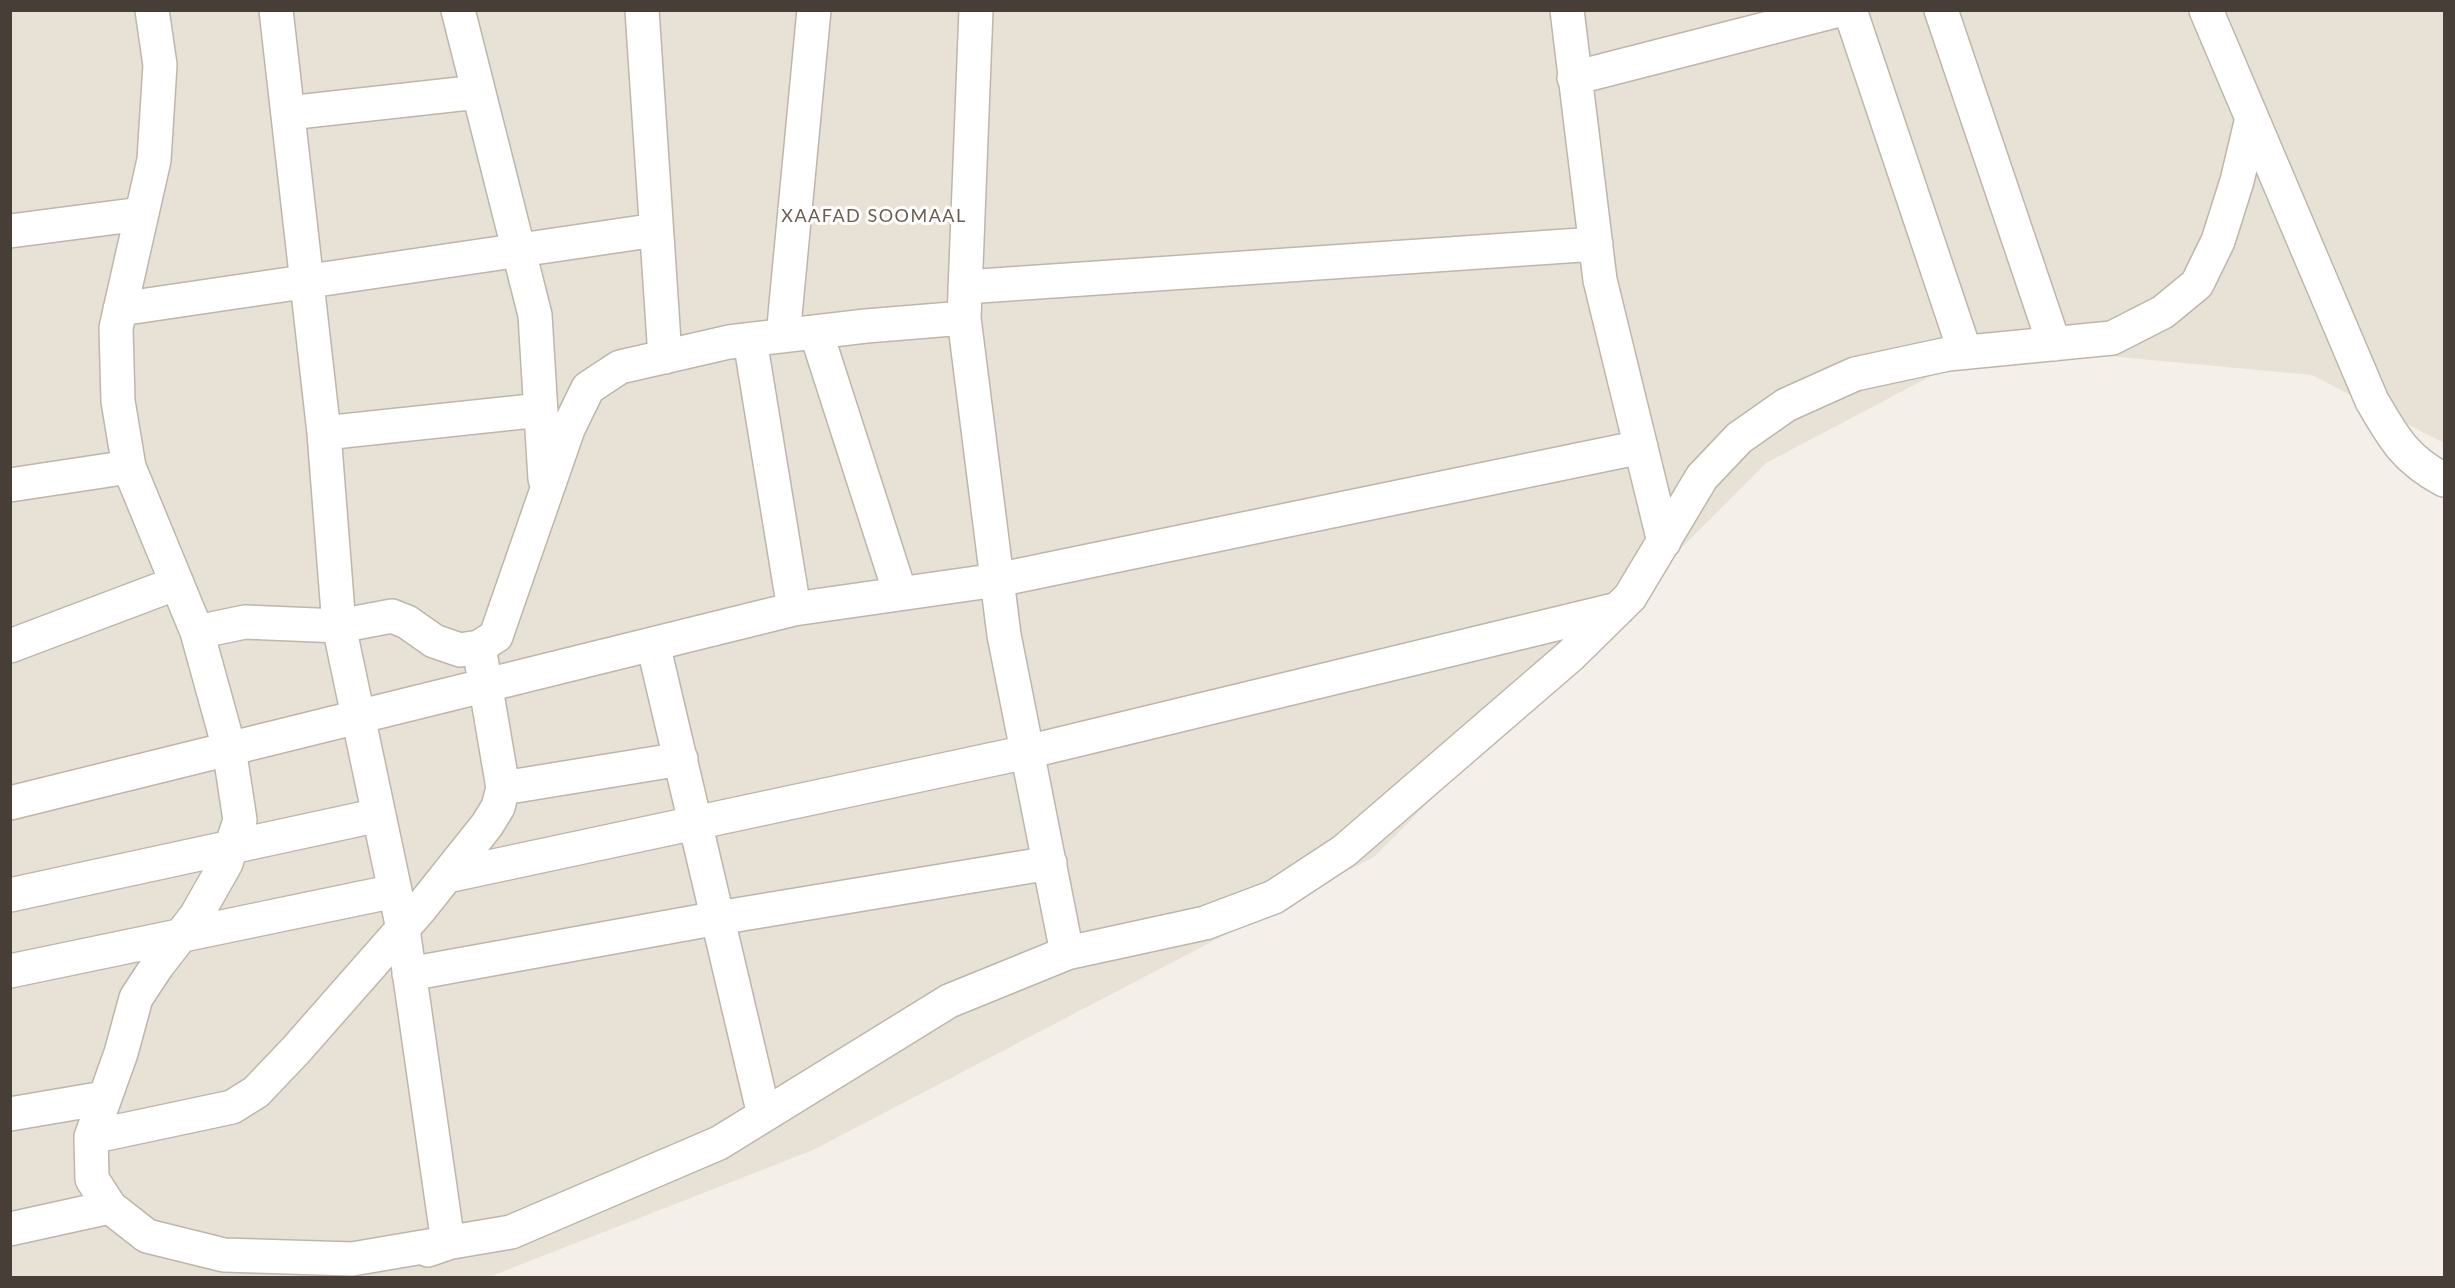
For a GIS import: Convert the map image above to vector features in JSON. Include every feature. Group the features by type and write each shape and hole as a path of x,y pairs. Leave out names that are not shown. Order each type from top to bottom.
{"street":[{"path":"152,10 160,65 154,160 116,328 118,401 129,467 196,632 229,748 240,820 226,863 196,916 157,966 136,999 121,1053 91,1137 92,1179 110,1207 147,1236 224,1256 352,1259 511,1232 719,1143 949,1001 1067,953 1205,923 1274,897 1353,844 1571,656 1630,597 1702,477 1739,438 1786,405 1855,374 1965,352 2112,338 2163,312 2197,284 2218,241 2238,181 2252,118"},
{"path":"276,10 324,433 339,626 403,929 448,1243"},
{"path":"458,10 536,315 546,494"},
{"path":"642,10 665,357"},
{"path":"783,336 814,10"},
{"path":"976,10 965,303 1004,635 1067,953"},
{"path":"1567,10 1600,280 1664,542"},
{"path":"1574,78 1839,10"},
{"path":"1850,10 1965,352"},
{"path":"1941,10 2054,344"},
{"path":"2206,10 2372,401 2396,443 2426,470 2445,480"},
{"path":"288,113 478,92"},
{"path":"10,231 141,214"},
{"path":"120,309 656,230"},
{"path":"196,632 244,622 339,626 392,616 407,622 434,641 460,650 479,647 495,636 568,429 588,388 620,367 750,340 816,332 965,303 1596,244"},
{"path":"816,332 900,593"},
{"path":"750,340 794,609"},
{"path":"324,433 541,410"},
{"path":"10,803 794,609 997,580 1641,447"},
{"path":"10,485 129,467"},
{"path":"10,646 177,583"},
{"path":"447,876 1027,752 1618,609"},
{"path":"653,644 764,1115"},
{"path":"91,1137 232,1107 256,1092 403,929 447,876 498,807 503,788 479,647"},
{"path":"503,788 681,759"},
{"path":"10,895 379,815"},
{"path":"409,974 718,918 1050,863"},
{"path":"10,971 394,891"},
{"path":"10,1114 104,1098"},
{"path":"10,1229 110,1207"},
{"path":"349,1278 448,1243"}],"shaded area":[{"path":"10,11 2444,11 2444,443 2312,375 1990,345 1766,463 1374,857 813,1150 489,1277 11,1277"}],"district":[{"name":"XAAFAD SOOMAAL","path":"874,216"}]}
